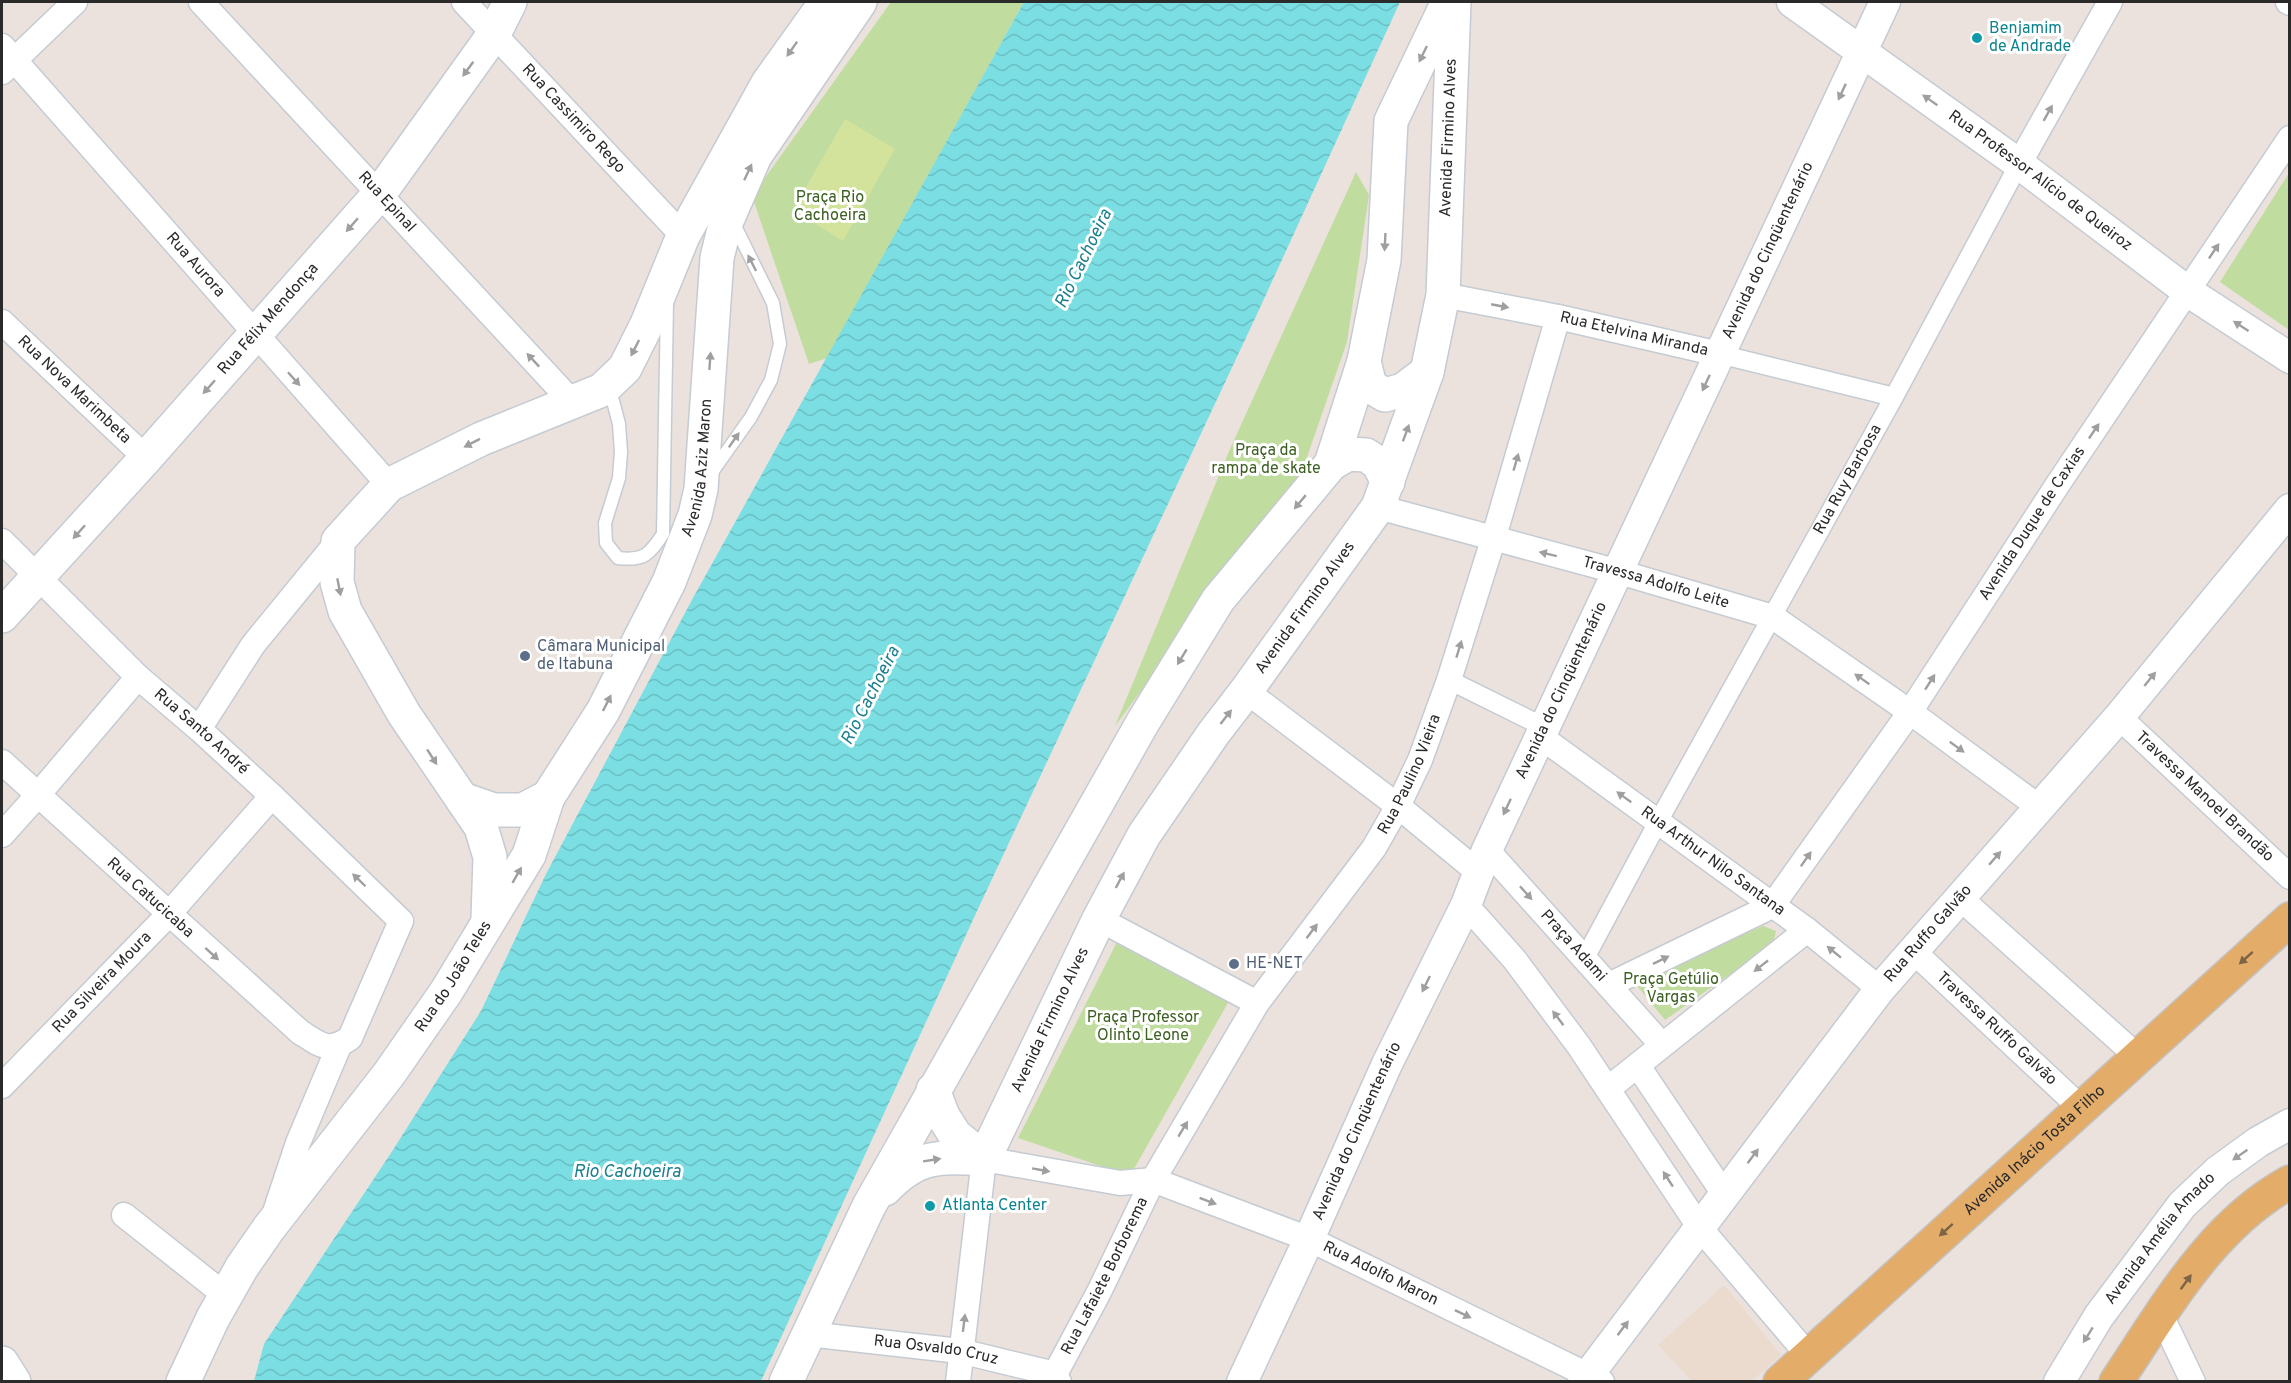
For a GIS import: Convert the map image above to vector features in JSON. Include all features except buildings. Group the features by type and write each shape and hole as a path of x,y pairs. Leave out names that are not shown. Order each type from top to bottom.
{"main road":[{"name":"Rua Félix Mendonça","path":"2,616 146,458 380,193 494,34 510,2"},
{"path":"338,541 389,485 481,439 602,390 625,368 647,324 683,236 768,83 826,2"},
{"name":"Avenida Aziz Maron","path":"488,925 529,855 548,797 603,711 669,582 695,515 701,489 717,258 730,214 755,156 860,2"},
{"name":"Avenida Firmino Alves","path":"786,1382 869,1206 1143,722 1218,600 1331,464 1364,361 1384,260 1391,121 1448,2"},
{"name":"Avenida Firmino Alves","path":"984,1159 1099,919 1144,835 1383,495 1427,372 1443,295 1454,2"},
{"path":"1364,361 1370,386 1385,395 1403,390 1427,372"},
{"path":"1331,464 1348,454 1366,455 1378,463 1383,495"},
{"name":"Rua do João Teles","path":"183,1382 225,1295 269,1228 389,1074 446,992 488,925 490,857 481,827 404,714 345,610 338,582 338,541"},
{"path":"462,799 494,810 523,810 548,797"},
{"name":"Avenida Inácio Tosta Filho","path":"1779,1382 2289,919"},
{"path":"933,1090 955,1135 984,1159"},
{"path":"869,1206 901,1173 924,1161 954,1157 984,1159"},
{"path":"2116,1382 2206,1253 2236,1219 2289,1182"},
{"path":"2,1363 14,1382"}],"street":[{"path":"6,60 75,2"},
{"name":"Rua Epinal","path":"201,2 573,403"},
{"name":"Rua Cassimiro Rego","path":"464,2 683,236"},
{"name":"Rua Professor Alício de Queiroz","path":"1792,2 2019,164 2187,291 2289,358"},
{"name":"Avenida do Cinqüentenário","path":"1242,1382 1387,1064 1466,905 1483,861 1885,2"},
{"name":"Rua Ruy Barbosa","path":"1586,958 1658,822 2110,2"},
{"name":"Rua Aurora","path":"6,60 389,485"},
{"name":"Avenida Duque de Caxias","path":"1772,906 1910,712 2289,138"},
{"name":"Rua Etelvina Miranda","path":"1443,295 1557,317 1894,397"},
{"name":"Rua Paulino Vieira","path":"1154,1180 1257,1003 1374,849 1420,760 1449,680 1493,540 1557,317"},
{"name":"Rua Nova Marimbeta","path":"2,322 146,458"},
{"name":"Travessa Adolfo Leite","path":"1383,495 1493,540 1619,572 1773,617 1910,712 2039,807"},
{"name":"Rua Ruffo Galvão","path":"1591,1379 1724,1194 1880,989 2119,717 2289,509"},
{"name":"Rua Santo André","path":"2,541 138,677 272,796 401,921 357,1024 350,1038 339,1046"},
{"path":"199,729 253,645 338,541"},
{"path":"2,835 38,796 138,677"},
{"name":"Rua Arthur Nilo Santana","path":"1449,680 1543,732 1658,822 1807,930 1880,989"},
{"name":"Praça Adami","path":"1246,692 1398,806 1483,861 1586,958 1662,1045"},
{"name":"Travessa Manoel Brandão","path":"2119,717 2289,877"},
{"name":"Rua Catucicaba","path":"2,762 168,915 300,1032 323,1046 339,1046"},
{"name":"Rua Silveira Moura","path":"2,1086 168,915 272,796"},
{"path":"1960,898 2137,1056"},
{"path":"1466,905 1515,959 1609,1088 1700,1228 1808,1355"},
{"path":"1609,985 1772,906"},
{"path":"1099,919 1257,1003"},
{"path":"1609,1088 1807,930"},
{"name":"Travessa Ruffo Galvão","path":"1913,951 2080,1107"},
{"path":"269,1228 298,1143 339,1046"},
{"path":"1638,1065 1724,1194"},
{"name":"Avenida Amélia Amado","path":"2059,1382 2099,1316 2182,1205 2218,1171 2289,1124"},
{"path":"958,1382 984,1159 1120,1183 1154,1180"},
{"name":"Rua Adolfo Maron","path":"1154,1180 1309,1239 1591,1379"},
{"name":"Rua Lafaiete Borborema","path":"1057,1378 1154,1180"},
{"path":"124,1215 225,1295"},
{"path":"2161,1315 2193,1382"},
{"name":"Rua Osvaldo Cruz","path":"808,1334 960,1351 1057,1378"}],"lane":[{"path":"701,489 750,417 771,380 780,344 773,303 730,214"},
{"path":"602,390 613,401 619,424 621,452 619,478 605,523 606,543 618,558 636,560 651,552 663,534 667,278"}],"shaded area":[{"path":"1724,1285 1781,1355 1752,1381 1692,1381 1658,1345"}],"green space":[{"name":"Praça Rio Cachoeira","path":"891,2 1024,2 827,358 809,364 752,196"},
{"path":"845,119 895,149 843,241 793,210"},
{"name":"Praça da rampa de skate","path":"1356,172 1369,195 1347,342 1300,477 1115,726 1230,449"},
{"path":"2289,173 2290,330 2220,282"},
{"name":"Praça Getúlio Vargas","path":"1763,926 1776,931 1773,944 1665,1020 1634,982"},
{"name":"Praça Professor Olinto Leone","path":"1118,940 1229,1001 1130,1176 1018,1138"}],"water":[{"name":"Rio Cachoeira","path":"1024,2 1400,2 761,1381 254,1381 264,1344 391,1153 481,1011 546,874 693,598"}],"place":[{"name":"Benjamim de Andrade","path":"1977,38"},
{"name":"Câmara Municipal de Itabuna","path":"525,656"},
{"name":"HE-NET","path":"1234,964"},
{"name":"Atlanta Center","path":"930,1206"}]}
